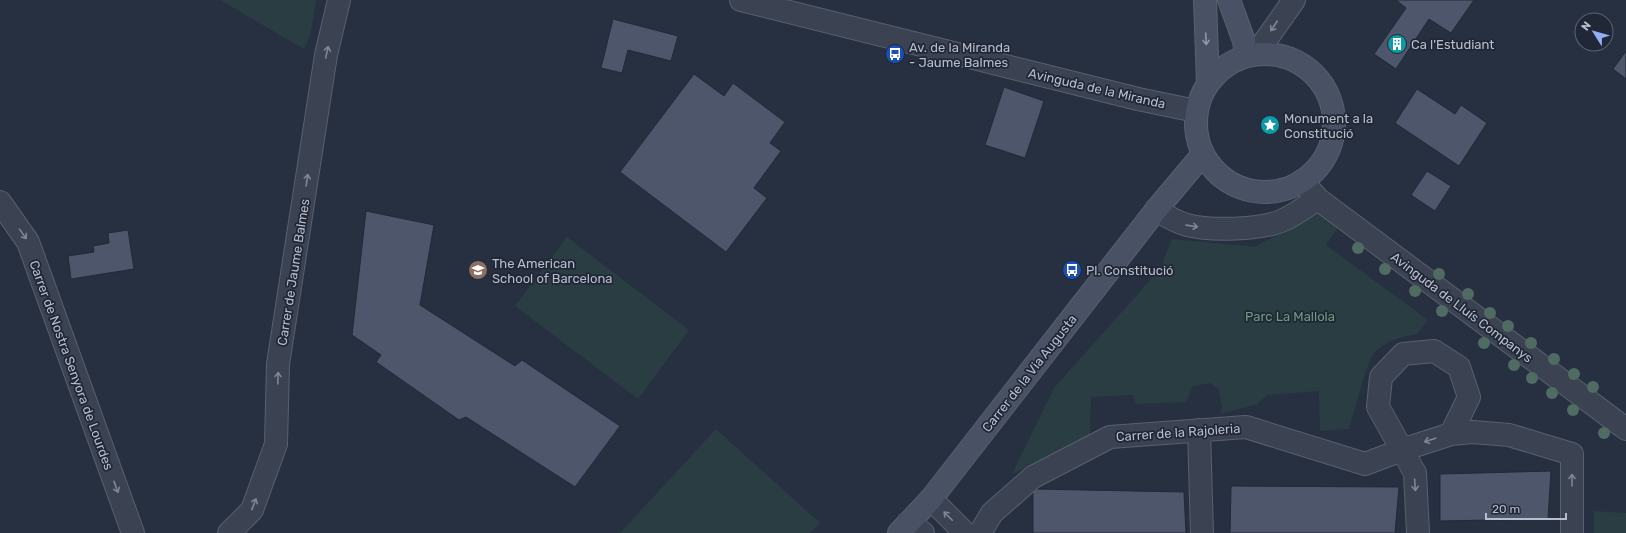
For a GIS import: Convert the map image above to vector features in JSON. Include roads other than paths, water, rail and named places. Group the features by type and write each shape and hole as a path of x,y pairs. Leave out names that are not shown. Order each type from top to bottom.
{"street":[{"name":"Carrer de Jaume Balmes","path":"229,533 252,510 276,444 278,364 326,55 339,0"},
{"name":"Avinguda de la Miranda","path":"741,0 1138,99 1196,111"},
{"path":"1205,0 1208,83"},
{"path":"1229,0 1244,41 1251,55"},
{"path":"1251,55 1294,0"},
{"path":"1278,54 1294,59 1308,68 1323,84 1332,104 1334,126 1330,148 1319,167 1302,181 1281,190 1258,192 1246,190 1225,180 1216,173 1203,154 1196,133 1196,111 1208,83 1225,66 1251,55 1278,54"},
{"name":"Carrer de la Via Augusta","path":"910,530 931,499 1156,210 1203,154"},
{"name":"Avinguda de Lluís Companys","path":"1302,181 1318,199 1626,429"},
{"path":"1156,210 1177,222 1188,226 1243,228 1270,225 1283,221 1318,199"},
{"name":"Carrer de Nostra Senyora de Lourdes","path":"0,202 28,242 133,533"},
{"path":"1418,533 1414,473 1402,450 1391,434 1378,407 1381,376 1403,354 1434,351 1459,367 1469,397 1452,434"},
{"name":"Carrer de la Rajoleria","path":"980,533 992,513 1033,477 1110,437 1246,427 1365,464 1402,450"},
{"path":"1199,430 1202,533"},
{"path":"1402,450 1452,434 1473,432 1510,435 1572,454 1572,533"},
{"path":"931,499 965,533"}],"place":[{"name":"Ca l'Estudiant","path":"1397,44"},
{"name":"Av. de la Miranda - Jaume Balmes","path":"895,54"},
{"name":"Monument a la Constitució","path":"1270,125"},
{"name":"The American School of Barcelona","path":"478,270"},
{"name":"Pl. Constitució","path":"1072,270"}],"park label":[{"name":"Parc La Mallola","path":"1290,316"}]}
